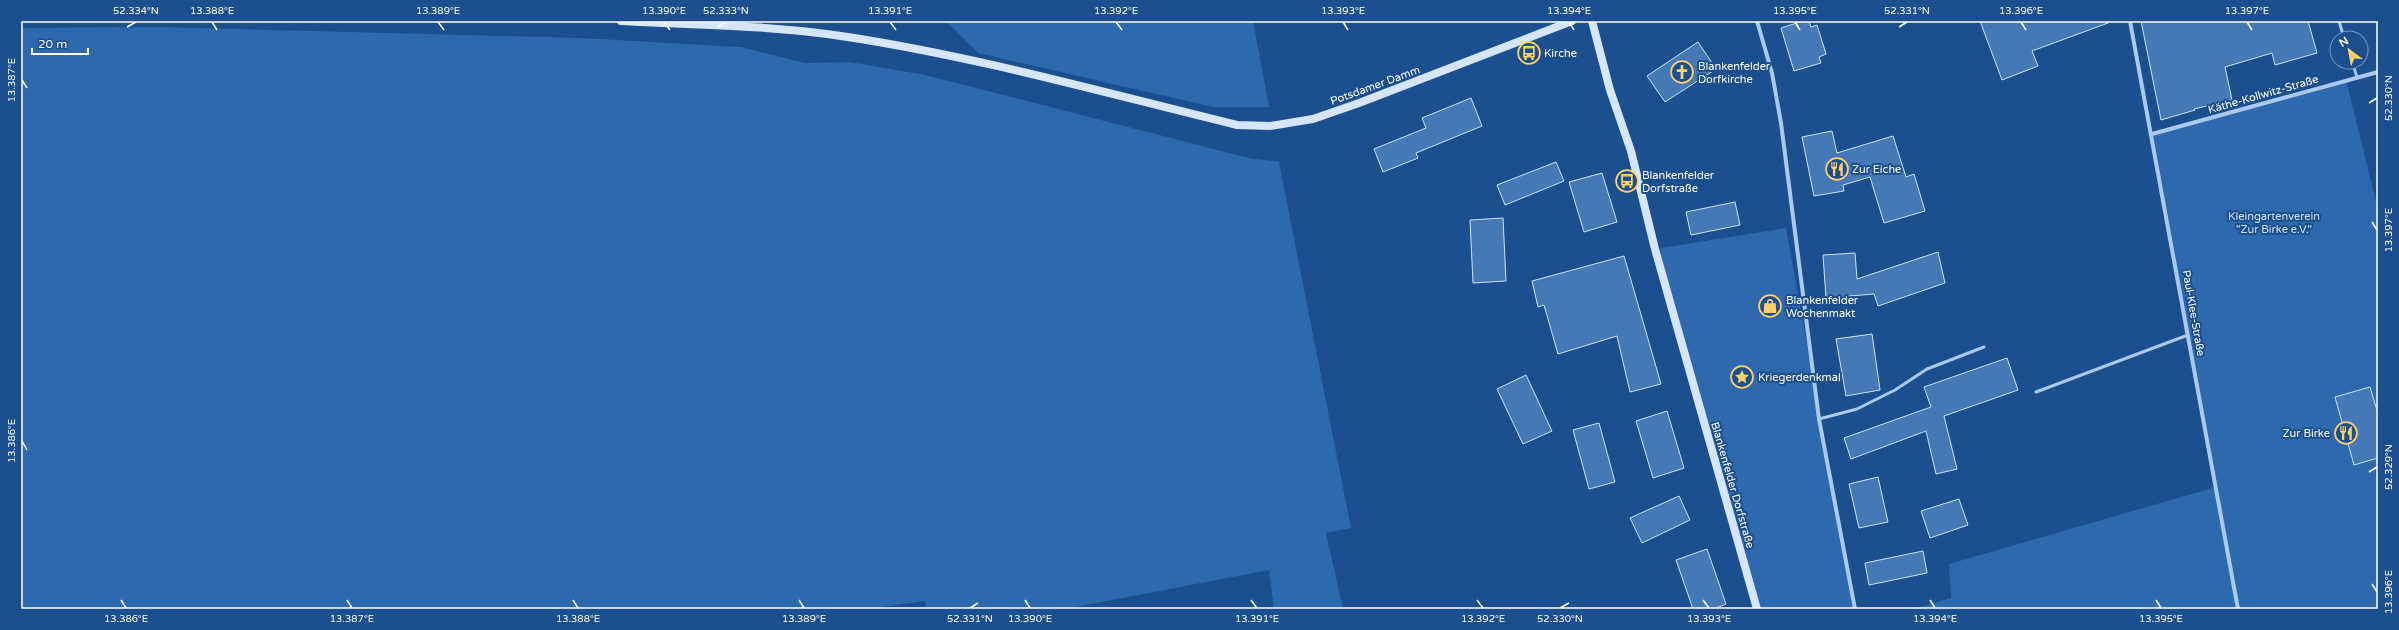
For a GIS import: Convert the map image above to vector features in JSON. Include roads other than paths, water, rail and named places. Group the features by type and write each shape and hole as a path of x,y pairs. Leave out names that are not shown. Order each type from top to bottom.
{"main road":[{"name":"Potsdamer Damm","path":"621,21 753,28 839,36 950,56 1237,125 1270,126 1313,118 1359,103 1572,21"},
{"name":"Blankenfelder Dorfstraße","path":"1592,21 1610,90 1631,151 1657,257 1757,609"}],"street":[{"path":"1757,21 1772,73 1781,122 1819,418 1855,609"},
{"name":"Paul-Klee-Straße","path":"2130,21 2152,134 2238,609"},
{"name":"Käthe-Kollwitz-Straße","path":"2152,134 2378,72"}],"lane":[{"path":"2355,70 2357,77"},
{"path":"2036,392 2188,335"},
{"path":"1819,418 1857,409 1895,390 1927,369 1984,347"}],"place":[{"name":"Kirche","path":"1529,53"},
{"name":"Blankenfelder Dorfkirche","path":"1682,72"},
{"name":"Zur Eiche","path":"1837,169"},
{"name":"Blankenfelder Dorfstraße","path":"1627,181"},
{"name":"Blankenfelder Wochenmakt","path":"1770,306"},
{"name":"Kriegerdenkmal","path":"1742,377"},
{"name":"Zur Birke","path":"2346,433"}],"park label":[{"name":"Kleingartenverein \"Zur Birke e.V.\"","path":"2274,222"}]}
